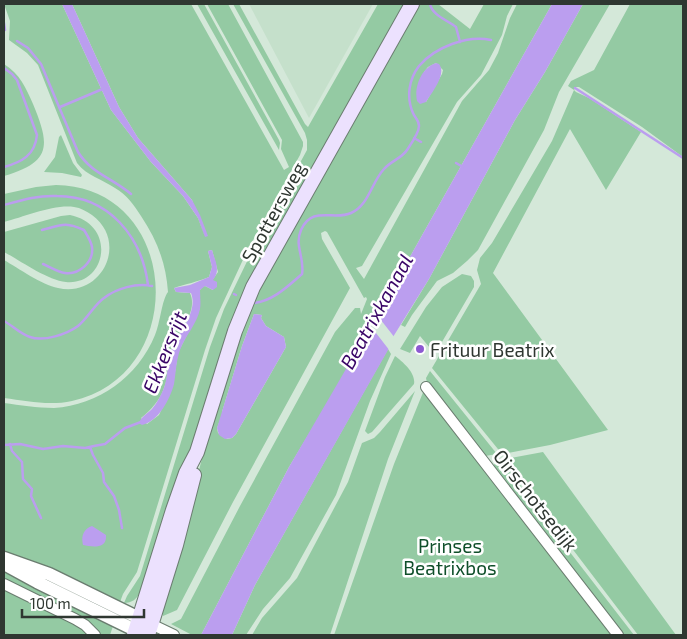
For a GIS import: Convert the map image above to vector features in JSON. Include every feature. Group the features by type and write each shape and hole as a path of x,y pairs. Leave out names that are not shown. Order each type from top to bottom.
{"main road":[{"name":"Spottersweg","path":"142,630 173,510 186,473 197,452 235,331 253,287 412,4"}],"street":[{"name":"Oirschotsedijk","path":"426,387 618,635"},
{"path":"4,558 49,574 142,630"},
{"path":"4,564 37,582 142,630 173,635"},
{"path":"4,584 75,619 85,625 95,635"}],"shaded area":[{"path":"62,4 72,4 119,107 138,138 192,200 208,236 205,237 198,218 183,196 151,162 111,110"},
{"path":"249,4 373,4 309,118"},
{"path":"552,4 583,4 545,72 515,120 429,279 393,337 388,350 255,585 232,635 201,635 289,467 371,326 374,327 386,305 384,303"},
{"path":"436,63 441,68 440,78 426,102 420,104 416,96 418,84 426,69"},
{"path":"212,250 217,269 213,280 217,282 217,287 213,290 205,286 200,290 200,307 194,325 180,350 170,396 159,414 148,423 142,425 139,423 140,421 154,407 164,388 170,354 192,308 191,293 176,292 174,288 190,285 209,277 212,267 208,251"},
{"path":"254,314 262,315 261,318 266,326 284,337 286,347 236,434 232,438 225,439 219,435 217,428 242,346"},
{"path":"92,526 106,535 106,540 102,545 83,545 83,534"}],"green space":[{"path":"4,4 62,4 111,110 151,162 183,196 198,218 205,237 192,200 138,138 119,107 72,4 191,4 284,170 289,167 281,149 282,140 207,4 228,4 303,142 300,155 247,251 216,318 137,572 120,602 4,554 4,403 48,408 70,406 101,395 115,386 138,364 148,350 155,335 164,300 168,292 165,271 156,243 133,204 119,191 90,174 77,163 38,65 27,53 9,40 10,21","holes":["212,250 218,272 213,279 213,290 205,286 200,290 200,308 178,353 173,385 159,415 147,424 141,418 160,397 167,380 170,353 192,308 190,293 176,292 174,288 209,277 212,267 208,251"]},
{"path":"197,4 204,4 279,140 279,150"},
{"path":"233,4 239,4 308,127 378,4 406,4 291,206 163,518 140,592 134,600 124,603 140,576 210,347 224,309 254,247 307,150 305,133"},
{"path":"417,4 438,4 470,29 484,4 513,4 507,16 502,35 481,75 457,102 362,266 356,268 364,279 462,101 489,70 498,53 517,4 552,4 384,303 386,304 373,327 289,467 201,635 192,635 171,624 181,619 335,332 355,308 360,308 361,314 367,299 366,297 364,298 327,232 321,233 322,239 350,288 233,502 177,610 163,616 162,610 213,417 252,299","holes":["436,63 443,70 442,74 426,102 424,72 428,67","254,314 262,315 261,318 266,326 284,337 286,347 236,434 232,438 227,439 218,433 217,428 242,346"]},
{"path":"583,4 610,4 559,92 544,130 478,250 453,273 437,281 405,327 401,325 429,279 515,120 545,72"},
{"path":"630,4 680,4 683,6 683,157 642,127 579,87 576,87 574,90 568,86 571,81 594,70"},
{"path":"4,64 14,72 25,87 39,118 44,141 43,150 39,158 31,165 4,176"},
{"path":"574,90 641,132 606,190 570,129 493,273 608,430 550,445 502,454 432,368 481,284 477,270 480,258 492,243 552,141"},
{"path":"61,135 73,163 82,175 81,177 44,172 55,157"},
{"path":"56,185 97,194 128,216 147,247 156,284 152,322 137,357 111,384 72,401 38,403 4,398 4,260 30,276 52,286 74,289 87,285 98,276 105,265 109,253 108,239 103,226 92,215 79,208 57,207 4,222 4,194"},
{"path":"70,215 85,221 95,230 100,242 101,254 98,265 90,275 80,281 66,282 51,278 4,252 4,232"},
{"path":"462,274 471,276 474,281 474,287 435,354 420,336 410,353 400,349 426,307 442,287"},
{"path":"388,349 391,354 370,401 336,495 290,578 263,609 246,635 232,635 255,585"},
{"path":"395,356 411,372 414,384 372,432 368,434 365,431"},
{"path":"430,371 497,454 485,456 427,383 426,378"},
{"name":"Prinses Beatrixbos","path":"424,390 614,635 334,635 394,464"},
{"path":"415,391 388,459 330,635 252,635 262,618 297,578 348,482 362,443 374,438"},
{"path":"543,452 676,635 638,635 506,459"},
{"path":"501,459 634,635 623,635 493,467"},
{"path":"4,571 113,626 110,635 100,635 4,580"},
{"path":"4,588 72,621 91,635 4,635"}],"pier":[{"path":"377,315 395,338 390,351 369,324 372,324"}],"waterway":[{"path":"430,4 437,14 456,27 460,42"},
{"path":"4,23 5,30"},
{"name":"Ekkersrijt","path":"254,303 274,296 302,274 299,236 306,222 317,216 344,215 357,209 362,205 384,169 407,150 419,129 409,95 411,82 419,66 434,53 452,44 472,39 491,40"},
{"path":"17,41 28,48 41,64 78,152 83,159 95,170 131,194"},
{"path":"4,68 17,80 37,135 34,148 26,157 4,167"},
{"path":"60,107 105,88"},
{"name":"Ekkersrijt","path":"575,88 683,158"},
{"path":"414,138 421,142"},
{"path":"456,163 463,167"},
{"path":"4,205 44,196 76,198 92,203 120,222 130,236 139,251 148,285"},
{"path":"42,230 59,225 78,227 84,230 92,247 91,258 85,266 75,272 57,271 43,264"},
{"name":"Ekkersrijt","path":"4,321 30,337 42,339 55,336 68,332 78,326 100,301 109,294 127,287 152,286"},
{"name":"Ekkersrijt","path":"4,445 20,444 43,449 63,446 85,448 105,444 125,428 141,422"},
{"path":"10,444 12,451 22,462 23,479 32,489 31,496 41,518"},
{"path":"90,447 103,473 104,482 114,496 122,528"}],"place":[{"name":"Frituur Beatrix","path":"420,349"}],"water label":[{"name":"Beatrixkanaal","path":"376,311"}]}
